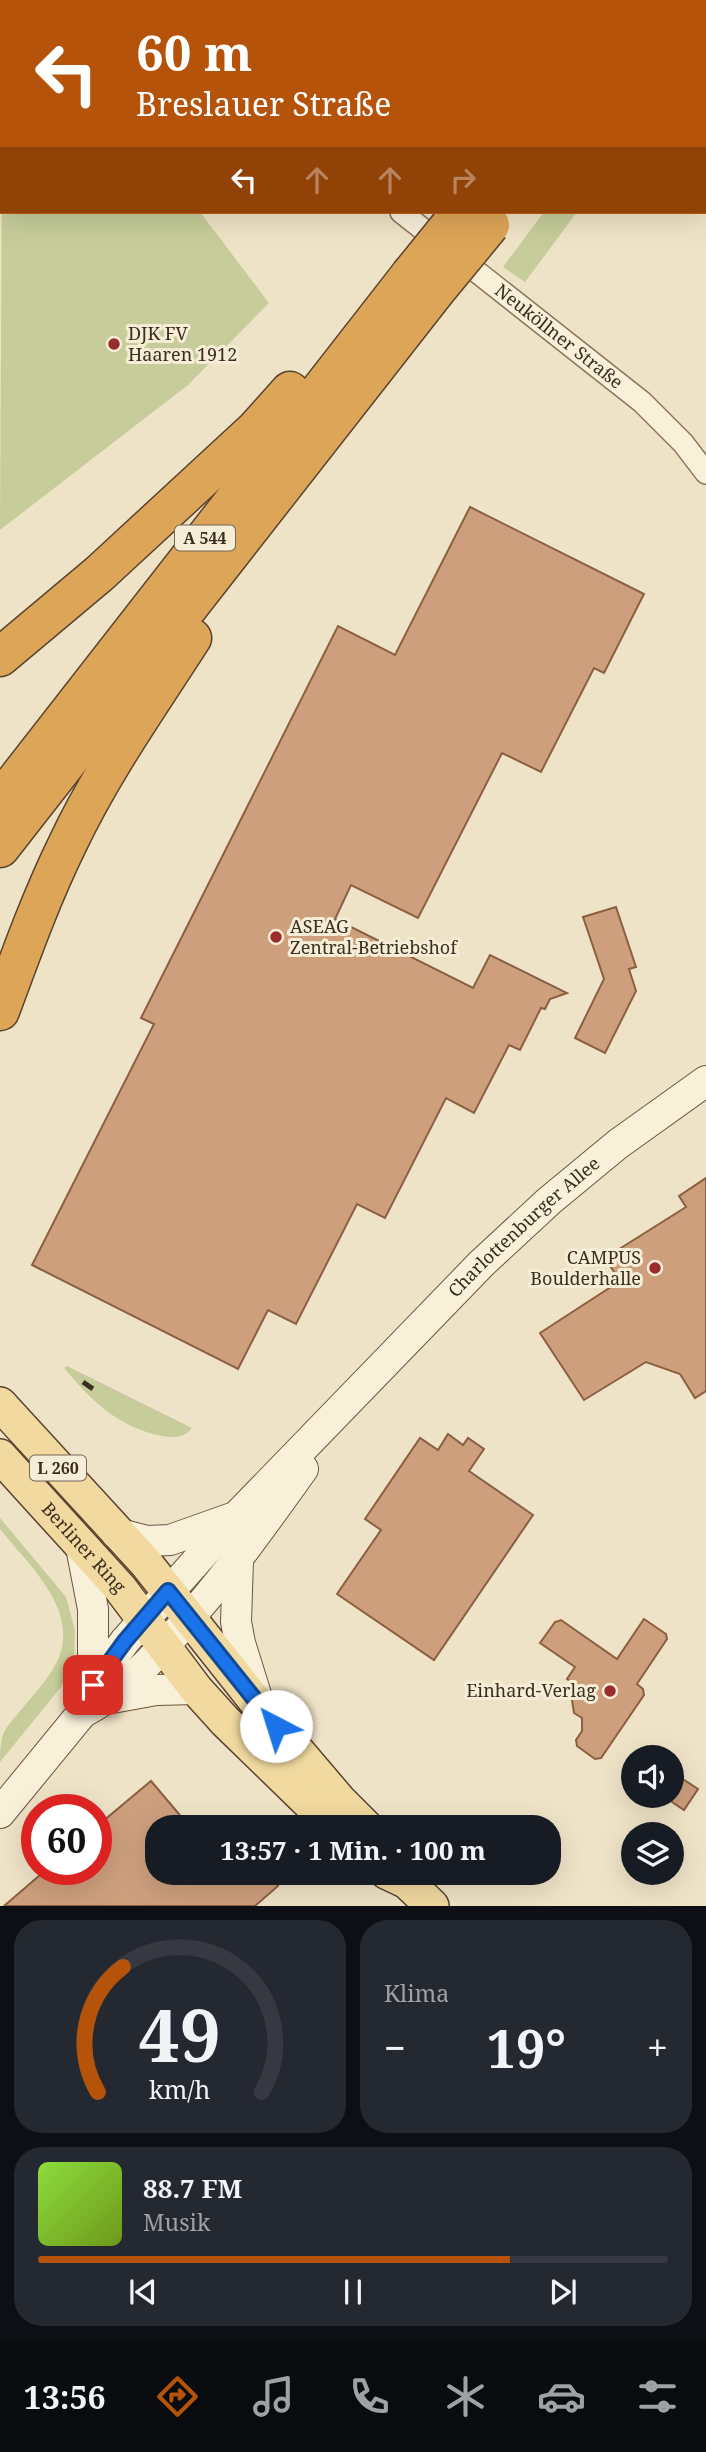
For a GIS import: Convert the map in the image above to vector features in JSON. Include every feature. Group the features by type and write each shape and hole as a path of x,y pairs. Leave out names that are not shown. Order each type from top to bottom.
{"highway":[{"name":"A 544","path":"0,801 422,284 484,216"},
{"name":"A 544","path":"0,848 276,495 422,284"},
{"path":"0,657 99,574 256,429 323,354 422,284"},
{"path":"0,1011 33,919 69,841 125,742 221,595 276,495"}],"main road":[{"name":"Berliner Ring","path":"0,1404 168,1591 260,1707 354,1815"},
{"name":"Berliner Ring","path":"0,1456 120,1588 196,1689 322,1815"},
{"path":"408,1885 432,1906"}],"street":[{"name":"Neuköllner Straße","path":"404,214 642,402 682,443 706,473"},
{"name":"Charlottenburger Allee","path":"101,1692 143,1619 236,1517 458,1287 549,1201 618,1144 706,1081"},
{"name":"Charlottenburger Allee","path":"101,1692 137,1675 190,1618 238,1560 358,1392"},
{"path":"116,1533 147,1541 170,1540 236,1517"},
{"path":"80,1546 93,1609 101,1692"},
{"path":"238,1560 236,1622 260,1707"},
{"path":"0,1813 101,1692 196,1689"}],"green space":[{"name":"DJK FV Haaren 1912","path":"2,214 202,214 269,303 188,385 0,530"},
{"path":"543,214 576,214 525,282 503,267"},
{"path":"67,1366 192,1428 182,1435 171,1437 133,1427 96,1402 64,1368"},
{"path":"0,1518 66,1597 75,1630 74,1659 61,1687 0,1762 5,1731 51,1672 59,1658 63,1634 61,1617 54,1600 34,1570 0,1529"}],"building":[{"name":"ASEAG Zentral-Betriebshof","path":"470,507 644,594 604,673 594,668 541,772 502,753 418,918 351,885 335,919 473,988 490,955 567,993 550,999 545,1009 541,1008 520,1050 509,1045 474,1113 446,1098 385,1218 357,1204 296,1324 268,1310 238,1369 32,1265 154,1024 141,1018 338,626 395,655"},
{"path":"616,907 636,967 629,969 636,991 605,1053 575,1038 604,979 583,917"},
{"path":"706,1178 706,1391 695,1398 680,1374 646,1362 584,1400 540,1333 620,1281 605,1258 686,1207 679,1196"},
{"path":"448,1434 463,1445 468,1438 484,1449 469,1471 533,1515 434,1660 337,1594 381,1530 365,1519 420,1438 438,1450"},
{"name":"Einhard-Verlag","path":"644,1619 666,1634 667,1639 637,1684 643,1689 644,1695 601,1758 595,1759 577,1746 576,1740 582,1731 582,1718 574,1713 572,1700 580,1688 567,1679 575,1667 540,1643 555,1622 561,1620 617,1659"},
{"path":"684,1780 698,1789 684,1810 681,1808 684,1808"},
{"path":"151,1781 180,1815 145,1815 145,1885 278,1886 255,1906 4,1906 28,1885 112,1885 112,1814"}],"railway":[{"path":"83,1382 96,1391"}],"place":[{"name":"DJK FV Haaren 1912","path":"114,344"},
{"name":"ASEAG Zentral-Betriebshof","path":"276,937"},
{"name":"CAMPUS Boulderhalle","path":"655,1268"},
{"name":"Einhard-Verlag","path":"610,1691"}],"route":[{"path":"93,1685 125,1641 168,1591 276,1726"}]}
